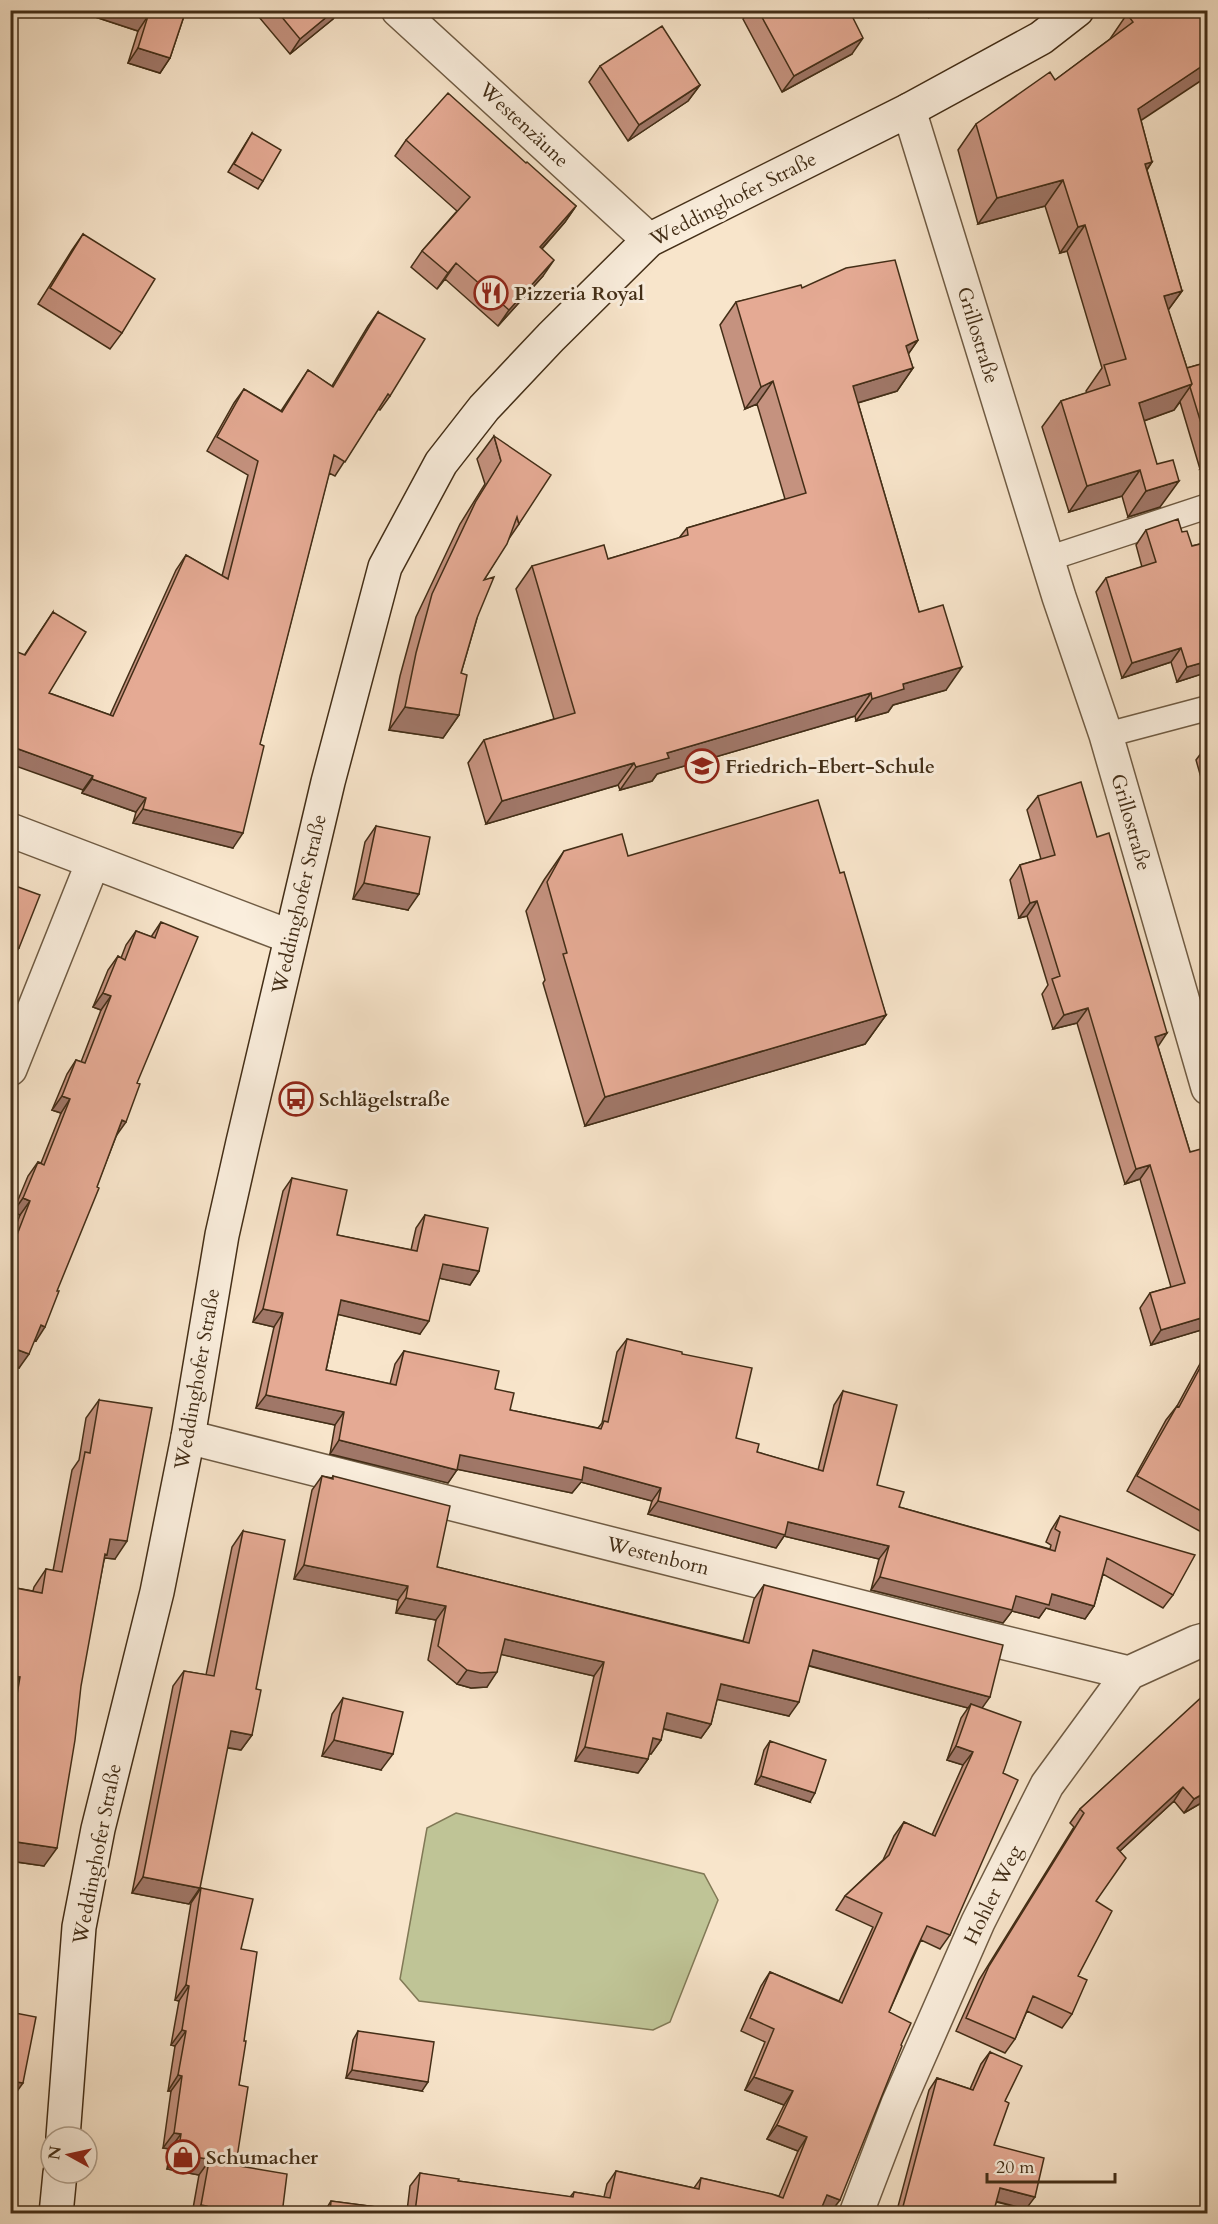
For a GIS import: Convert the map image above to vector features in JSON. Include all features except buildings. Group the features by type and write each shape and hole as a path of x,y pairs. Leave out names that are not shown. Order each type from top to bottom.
{"street":[{"name":"Westenzäune","path":"398,10 649,240"},
{"name":"Weddinghofer Straße","path":"64,2125 79,1928 98,1828 157,1592 188,1437 222,1235 328,782 385,567 441,463 484,408 550,337 649,240 909,110 1041,38 1077,10"},
{"name":"Grillostraße","path":"909,110 1047,559 1106,735 1208,1088"},
{"path":"10,830 291,937"},
{"path":"10,1069 93,862"},
{"name":"Westenborn","path":"188,1437 1129,1673"},
{"name":"Hohler Weg","path":"856,2214 898,2104 994,1891 1047,1785 1129,1673 1197,1642 1208,1640"},
{"path":"57,2214 59,2185"}],"lane":[{"path":"1047,559 1208,506"},
{"path":"1106,735 1208,708"}],"green space":[{"path":"456,1813 704,1874 718,1900 670,2022 653,2030 419,2001 400,1979 427,1828"}],"place":[{"name":"Pizzeria Royal","path":"491,293"},
{"name":"Friedrich-Ebert-Schule","path":"702,766"},
{"name":"Schlägelstraße","path":"296,1099"},
{"name":"Schumacher","path":"183,2157"}]}
